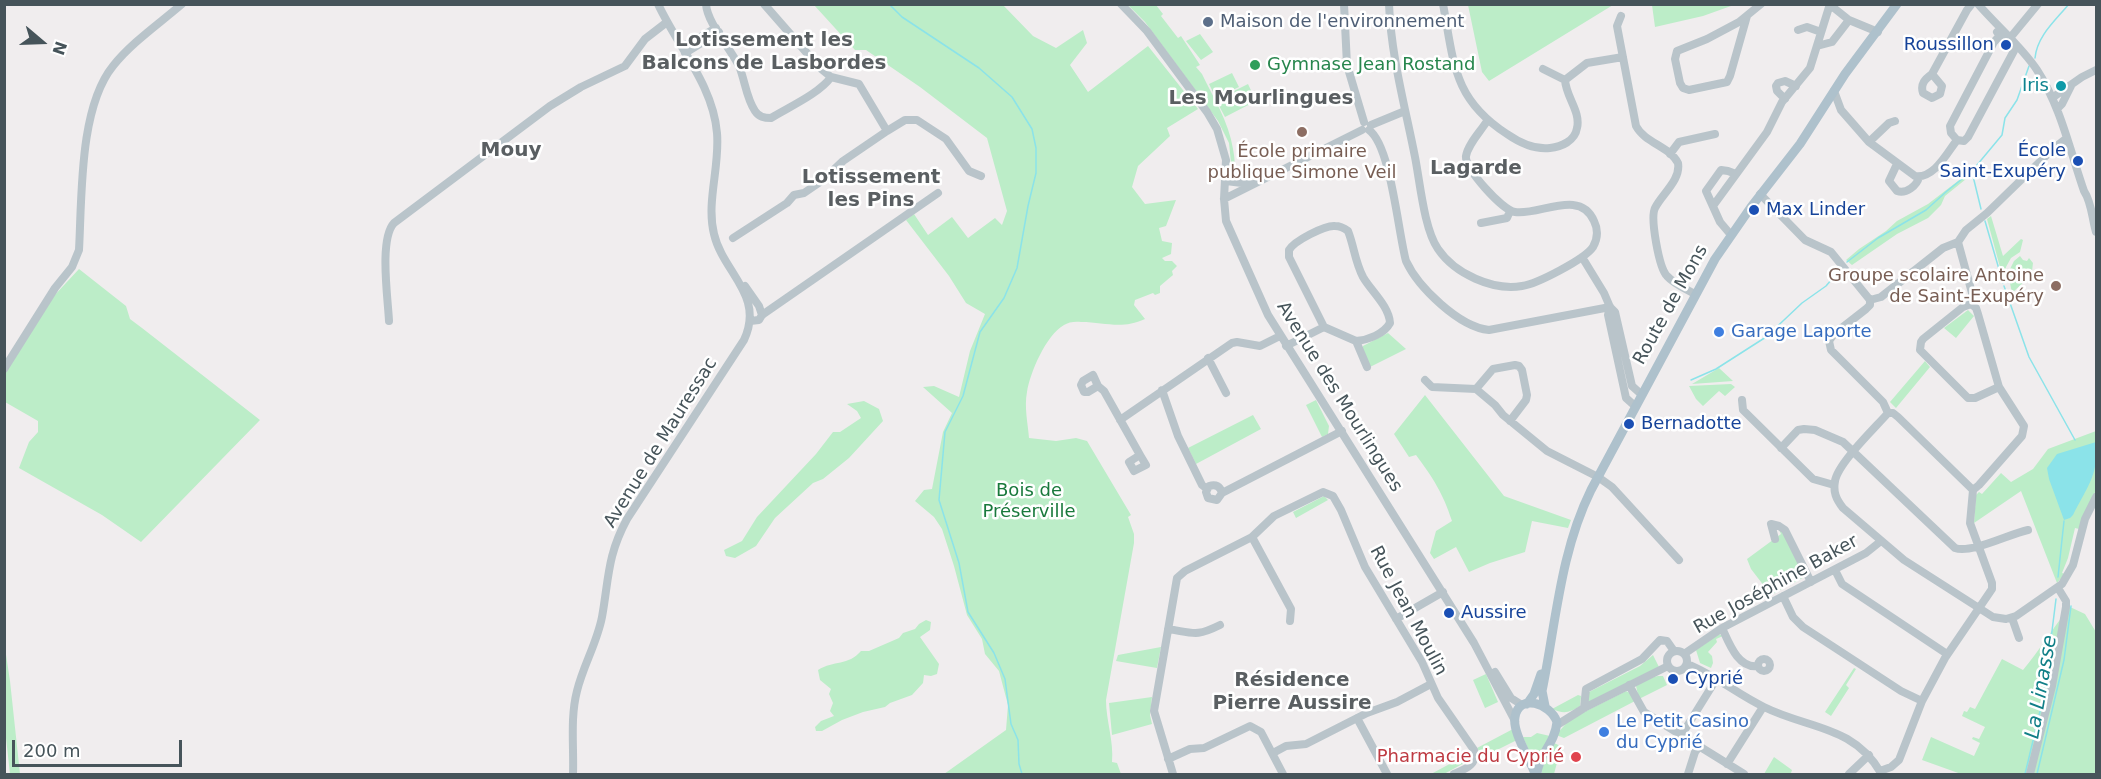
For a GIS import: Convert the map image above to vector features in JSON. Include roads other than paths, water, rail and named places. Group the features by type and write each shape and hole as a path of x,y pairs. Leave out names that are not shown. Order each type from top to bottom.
{"main road":[{"name":"Route de Mons","path":"1545,706 1542,692 1547,657 1570,543 1579,515 1598,477 1695,294 1731,235 1800,144 1834,91 1897,4"},
{"name":"Route de Mons","path":"1525,705 1534,694 1547,657"},
{"path":"1537,703 1553,713 1557,725 1550,746 1543,755 1536,774 1522,747 1515,722 1517,711 1525,705 1537,703"},
{"path":"1528,755 1535,757 1543,755"}],"street":[{"path":"4,369 55,288 77,259 86,143 92,112 108,73 122,56 182,4"},
{"path":"658,4 709,99 717,131 718,146 712,216 713,232 722,253 740,282 749,305 750,321 757,321 762,315 938,193"},
{"path":"706,4 706,11 738,65 756,112 765,118 771,118 818,89 827,83 831,76"},
{"path":"764,4 820,68 831,76 859,84 887,131"},
{"path":"1344,4 1347,65 1366,127 1378,142 1386,167 1406,261 1410,271 1421,285 1449,311 1473,325 1489,330 1610,307"},
{"path":"1389,4 1391,37 1431,236 1439,251 1448,261 1476,279 1518,287 1534,284 1589,251 1597,237 1593,219 1585,209 1569,204 1524,212 1510,211 1499,202 1466,162 1469,148 1487,121"},
{"path":"1443,4 1458,79 1468,98 1487,121 1517,141 1544,149 1567,143 1577,131 1578,120 1566,90 1565,80"},
{"path":"1747,16 1727,82 1689,90 1683,88 1675,59 1677,51 1716,35 1747,16 1761,4"},
{"path":"1978,4 2008,44 2016,46"},
{"path":"2010,38 2038,4"},
{"name":"Avenue des Mourlingues","path":"1122,5 1147,31 1212,120 1220,135 1225,153 1224,212 1229,230 1280,336 1443,592 1474,643 1515,722"},
{"path":"1713,206 1767,132 1785,99 1810,68 1829,5 1849,20 1878,32"},
{"path":"1932,74 1971,5 2001,34 2010,38 2031,62 2057,109 2084,191 2093,197 2091,212 2097,232"},
{"path":"1621,16 1617,26 1636,126 1642,135 1670,154 1678,163 1678,175 1654,211 1653,223 1665,273 1671,280 1695,294"},
{"path":"1817,46 1832,42 1849,20"},
{"path":"388,321 387,235 394,223 550,106 581,87 625,66 645,39 667,22"},
{"path":"1798,30 1807,27 1821,32"},
{"path":"683,49 717,30"},
{"path":"2001,34 1950,126 1951,133 1957,140 1964,141 1968,137 2016,46"},
{"path":"1565,80 1587,63 1623,57"},
{"path":"1543,69 1565,80"},
{"path":"2052,98 2082,77 2097,70"},
{"path":"1785,99 1777,91 1778,83 1785,81 1796,86"},
{"path":"2057,109 2072,84"},
{"path":"1834,91 1841,110"},
{"path":"1828,101 1841,110 1869,142 1897,164 1919,177 1936,168 1957,140"},
{"path":"1224,199 1366,127 1405,111"},
{"path":"733,238 787,203 794,195 804,193 823,180 843,161 905,120 917,120 946,139 969,171 981,176"},
{"path":"1869,142 1889,123 1895,121"},
{"path":"1670,154 1679,142 1715,134"},
{"path":"1870,300 1881,297 1943,248 1958,242 1966,230 1987,213 2052,149 2067,138"},
{"path":"2052,149 2070,147"},
{"path":"1897,164 1889,182 1897,191 1902,192 1915,186 1919,177"},
{"path":"1731,235 1723,226 1706,191 1721,170 1736,174"},
{"path":"1226,181 1254,183"},
{"path":"1760,194 1805,240 1831,252 1870,300 1870,305 1866,309 1831,337 1830,346 1835,354 1883,402 1888,413"},
{"path":"1481,224 1506,219 1510,211"},
{"path":"2091,212 2097,222"},
{"path":"1331,225 1348,231 1358,266 1389,317 1390,323 1384,331 1356,342 1324,327 1289,257 1289,250 1297,242 1331,225"},
{"path":"1958,242 1972,293 1971,304"},
{"path":"1582,257 1615,312 1632,386 1641,394"},
{"path":"740,282 751,293 762,315"},
{"path":"1971,304 1923,339 1920,350 1968,398 1975,398 1999,387"},
{"path":"1584,708 1584,694 1590,686 1641,659 1660,640 1667,641 1674,651 1684,654 1687,664 1717,678 1763,707 1839,733 1862,748 1881,773 1899,760 1922,701 1947,654 1992,589 1992,583 1977,547 1970,517 1973,490 1979,486 2024,433 2023,422 1999,387 1976,308 1971,304"},
{"path":"1610,307 1608,315 1626,398 1635,406"},
{"name":"Avenue de Mauressac","path":"573,774 573,718 576,692 599,629 608,569 617,540 627,519 744,340 750,321"},
{"path":"1286,346 1324,327"},
{"path":"1120,420 1232,343 1260,346 1280,336"},
{"path":"1356,342 1367,367"},
{"path":"1208,358 1226,393"},
{"path":"1476,389 1493,369 1519,366 1522,370 1527,395 1526,400 1510,421"},
{"path":"1425,380 1432,387 1476,389 1547,451 1598,477 1626,501 1679,560"},
{"path":"1098,386 1104,391 1140,455"},
{"path":"1162,390 1182,445 1199,479 1207,489 1216,485 1222,493 1342,431"},
{"path":"1742,400 1743,410 1813,479 1834,485"},
{"path":"1888,413 1839,472 1834,485 1836,497 1843,508 1913,567 1999,619 2012,618 2058,588 2069,573 2085,519 2097,497"},
{"path":"1888,413 1893,413 1898,417 1973,490"},
{"path":"1781,448 1798,430 1809,429 1843,442 1954,548 1959,550 1977,547 2028,530"},
{"name":"Rue Jean Moulin","path":"1168,629 1176,582 1180,574 1251,537 1279,513 1317,494 1323,492 1329,494 1347,521 1365,567 1422,662 1431,684 1475,752 1475,758 1470,766 1454,774"},
{"path":"1775,538 1771,524 1785,530 1811,582"},
{"path":"1251,537 1291,609 1290,621"},
{"name":"Rue Joséphine Baker","path":"1684,654 1722,628 1835,570 1872,549 1881,541"},
{"path":"1835,570 1842,584 1947,654"},
{"path":"2030,774 2050,694 2066,607 2066,601 2058,588"},
{"path":"1396,620 1443,592"},
{"path":"1783,596 1794,617 1803,627 1901,691 1922,701"},
{"path":"2012,618 2019,638"},
{"path":"1173,774 1154,711 1168,629 1197,634 1220,625"},
{"path":"1722,628 1738,658 1752,667 1758,666"},
{"name":"Avenue des Mourlingues","path":"1474,643 1484,652 1511,698 1525,705"},
{"path":"1674,651 1667,657 1670,669 1678,672 1687,664"},
{"path":"1557,725 1584,708 1668,666"},
{"path":"1681,736 1717,678"},
{"path":"1273,753 1286,746 1306,744 1431,684"},
{"path":"1629,686 1644,712 1744,774"},
{"path":"1727,764 1763,707"},
{"path":"1553,713 1563,716 1575,714"},
{"path":"1357,718 1387,774"},
{"path":"1168,759 1190,749 1204,748 1250,726 1261,732 1284,774"},
{"path":"1688,774 1695,752 1699,747"},
{"path":"1849,774 1869,755"}],"water":[{"path":"2096,442 2096,463 2091,480 2073,515 2064,520 2047,468 2057,454"}],"waterway":[{"path":"889,4 902,17 979,68 1012,97 1032,129 1036,148 1036,173 1017,268 1004,298 980,332 963,396 945,432 939,500 959,563 968,612 994,653 1005,679 1011,724 1018,740 1019,764 1022,774"},
{"path":"2035,58 2043,36 2069,4"},
{"path":"1847,262 1878,238 1926,210 1972,171 2002,135 2005,118 2017,100 2029,66"},
{"name":"La Linasse","path":"1972,172 1981,209"},
{"name":"La Linasse","path":"1985,221 2003,283"},
{"path":"1691,380 1716,369 1766,337 1802,303 1826,286 1838,272"},
{"name":"La Linasse","path":"2004,286 2029,357 2075,440"},
{"name":"La Linasse","path":"2058,577 2064,521"},
{"name":"La Linasse","path":"2025,774 2044,695 2056,599"},
{"path":"2037,774 2064,660 2071,606"}],"place":[{"name":"Maison de l'environnement","path":"1208,22"},
{"name":"Roussillon","path":"2006,45"},
{"name":"Gymnase Jean Rostand","path":"1255,65"},
{"name":"Iris","path":"2061,86"},
{"name":"École primaire publique Simone Veil","path":"1302,132"},
{"name":"École Saint-Exupéry","path":"2078,161"},
{"name":"Max Linder","path":"1754,210"},
{"name":"Groupe scolaire Antoine de Saint-Exupéry","path":"2056,286"},
{"name":"Garage Laporte","path":"1719,332"},
{"name":"Bernadotte","path":"1629,424"},
{"name":"Aussire","path":"1449,613"},
{"name":"Cyprié","path":"1673,679"},
{"name":"Le Petit Casino du Cyprié","path":"1604,732"},
{"name":"Pharmacie du Cyprié","path":"1576,757"}],"district":[{"name":"Lotissement les Balcons de Lasbordes","path":"764,52"},
{"name":"Les Mourlingues","path":"1261,99"},
{"name":"Mouy","path":"511,151"},
{"name":"Lagarde","path":"1476,169"},
{"name":"Lotissement les Pins","path":"871,190"},
{"name":"Résidence Pierre Aussire","path":"1292,692"}],"park label":[{"name":"Bois de Préserville","path":"1029,501"}]}
